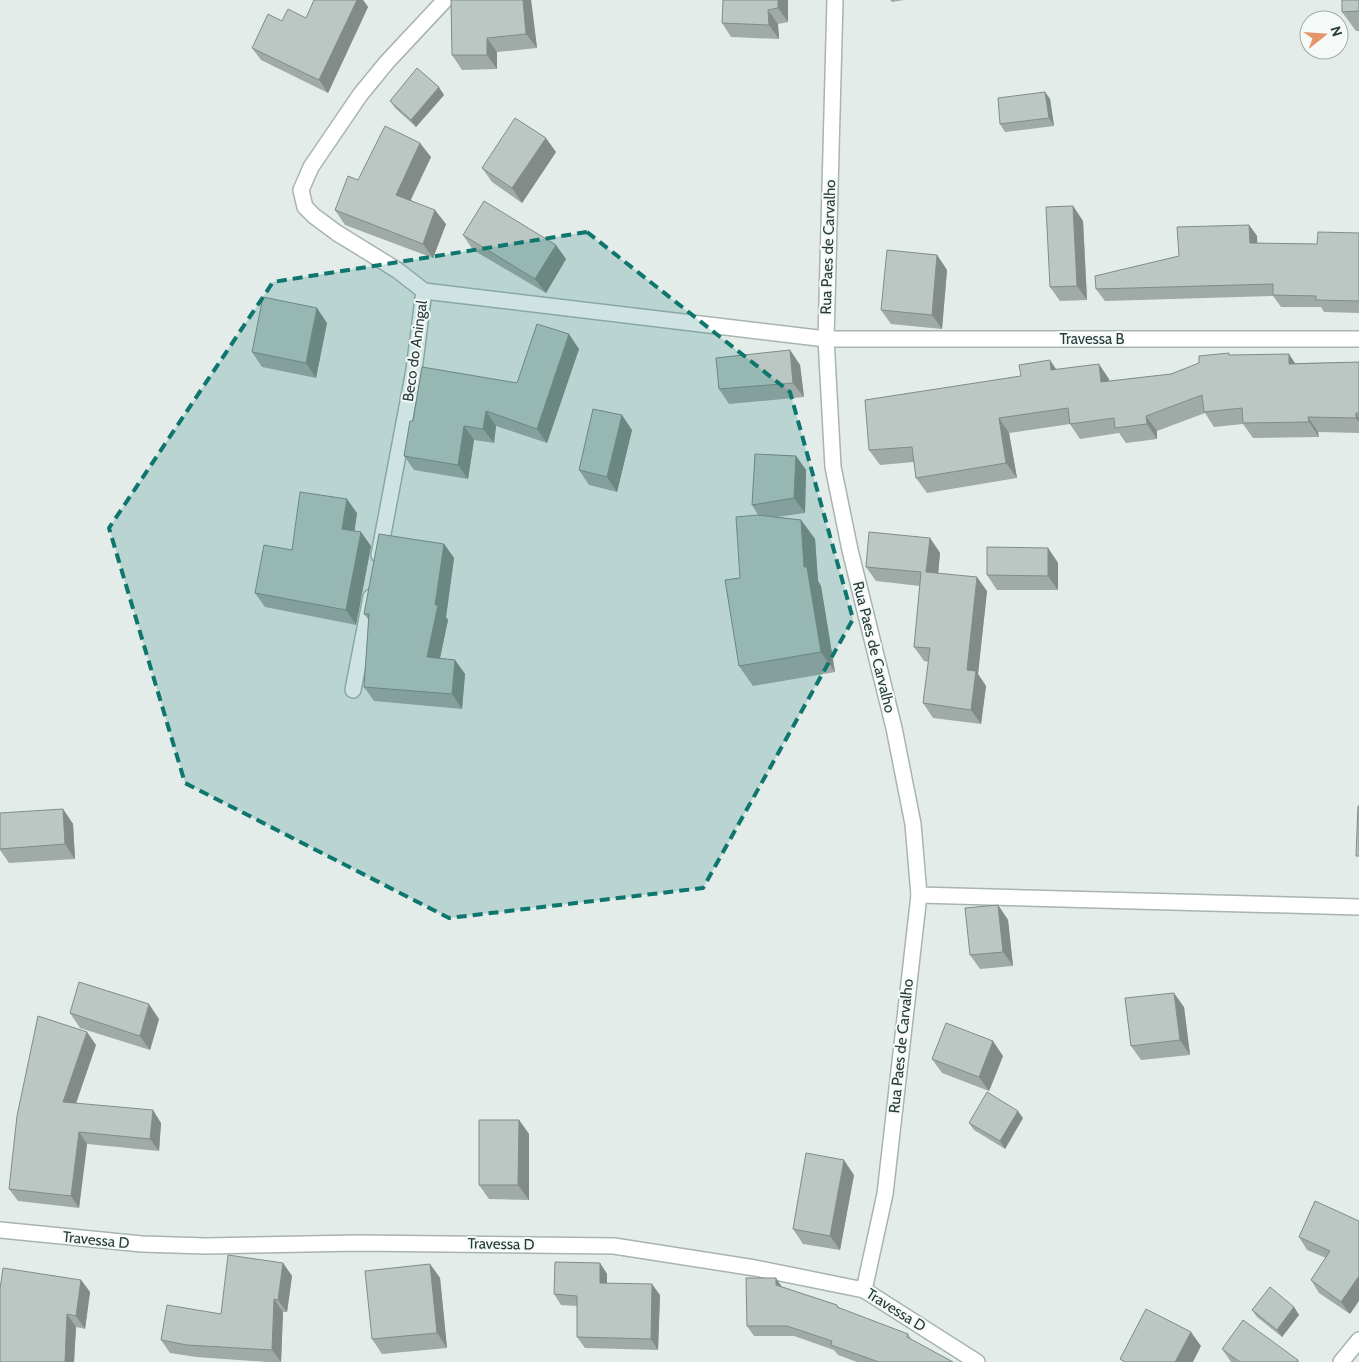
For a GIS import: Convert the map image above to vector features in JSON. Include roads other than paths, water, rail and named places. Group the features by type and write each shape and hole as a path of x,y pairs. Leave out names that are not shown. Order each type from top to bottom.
{"street":[{"name":"Beco do Aningal","path":"353,690 414,370 424,291 397,270 337,233 314,216 305,207 301,190 311,167 360,95 387,62 445,0"},
{"name":"Rua Paes de Carvalho","path":"835,0 826,339 833,467 850,550 896,737 913,824 918,895 885,1194 864,1290"},
{"name":"Travessa B","path":"424,291 826,339 1359,339"},
{"path":"918,895 1359,907"},
{"name":"Travessa D","path":"0,1230 142,1244 206,1246 358,1243 614,1246 755,1268 864,1290 977,1362"},
{"path":"1341,1362 1359,1340"}]}
